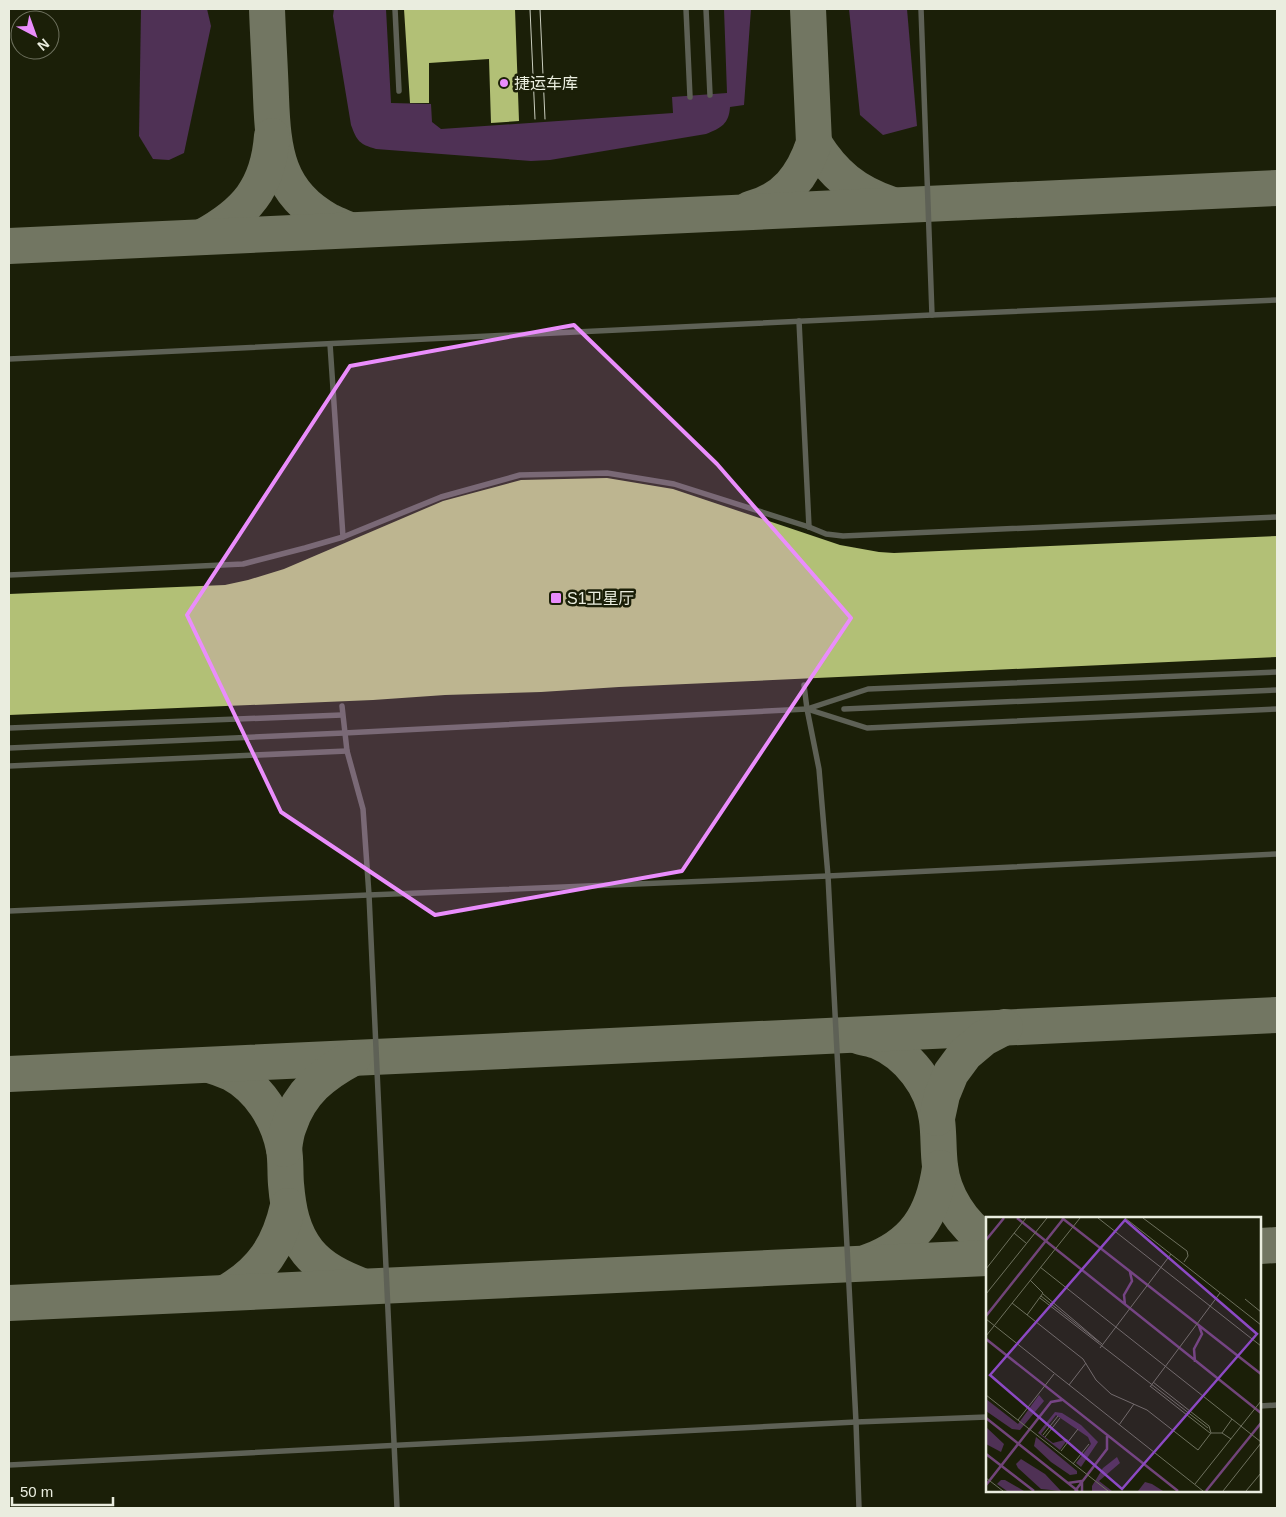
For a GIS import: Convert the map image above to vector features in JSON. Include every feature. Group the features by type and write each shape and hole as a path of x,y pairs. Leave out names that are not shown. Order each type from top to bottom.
{"lane":[{"path":"396,9 399,91"},
{"path":"686,9 690,97"},
{"path":"706,9 710,95"},
{"path":"921,9 932,315"},
{"path":"9,359 1277,300"},
{"path":"799,321 809,526"},
{"path":"330,344 343,537"},
{"path":"9,575 243,564 343,537 441,497 520,475 607,473 674,484 809,526 826,534 843,536 1277,517"},
{"path":"9,748 808,709 868,689 1277,672"},
{"path":"804,685 819,769 828,876 859,1508"},
{"path":"844,709 1277,690"},
{"path":"342,706 347,751 363,808 369,895 397,1508"},
{"path":"808,709 867,728 1277,709"},
{"path":"9,728 342,715"},
{"path":"9,766 347,751"},
{"path":"9,912 1277,854"},
{"path":"1261,1406 1277,1405"},
{"path":"9,1465 986,1417"}],"highlighted area":[{"path":"574,325 717,464 851,618 682,871 435,915 281,812 187,615 350,366"}],"shaded area":[{"path":"141,9 207,9 211,26 184,153 169,160 153,159 139,136"},
{"path":"334,9 386,9 391,103 431,104 432,122 441,129 673,113 672,97 727,93 724,9 751,9 744,105 730,107 728,118 723,125 706,134 550,160 531,161 376,149 359,141 351,125 333,16"},
{"path":"849,9 907,9 917,126 883,135 860,115"}],"building":[{"name":"捷运车库","path":"404,9 515,9 519,121 491,123 489,59 429,63 429,103 410,103"},
{"name":"S1卫星厅","path":"607,478 673,489 840,545 879,552 894,553 1277,536 1277,657 445,695 373,700 9,715 9,594 225,585 284,569 443,501 521,480"}],"taxiway":[{"path":"267,9 272,116 281,168 288,183 298,197 312,210 350,230"},
{"path":"750,209 773,200 791,185 804,166 814,143 808,9"},
{"path":"202,237 231,218 252,197 266,170 272,136"},
{"path":"814,143 829,164 846,181 866,194 890,204"},
{"path":"9,246 1277,188"},
{"path":"9,1074 1277,1015"},
{"path":"937,1118 942,1095 951,1073 965,1054 984,1038 1005,1027"},
{"path":"858,1036 877,1041 899,1054 909,1063 924,1083 935,1107 940,1166 945,1188 962,1218 986,1240"},
{"path":"284,1149 287,1132 299,1103 322,1078 353,1058"},
{"path":"209,1065 241,1079 258,1095 272,1115 284,1149 290,1211 298,1236 308,1252 326,1268 362,1286"},
{"path":"868,1262 898,1247 919,1227 932,1201 940,1168"},
{"path":"225,1293 249,1276 267,1257 280,1234 288,1206"},
{"path":"1261,1246 1277,1245"},
{"path":"9,1303 986,1258"}],"tram line":[{"path":"530,9 535,119"},
{"path":"540,9 545,119"}],"place":[{"name":"捷运车库","path":"504,83"},
{"name":"S1卫星厅","path":"556,598"}]}
